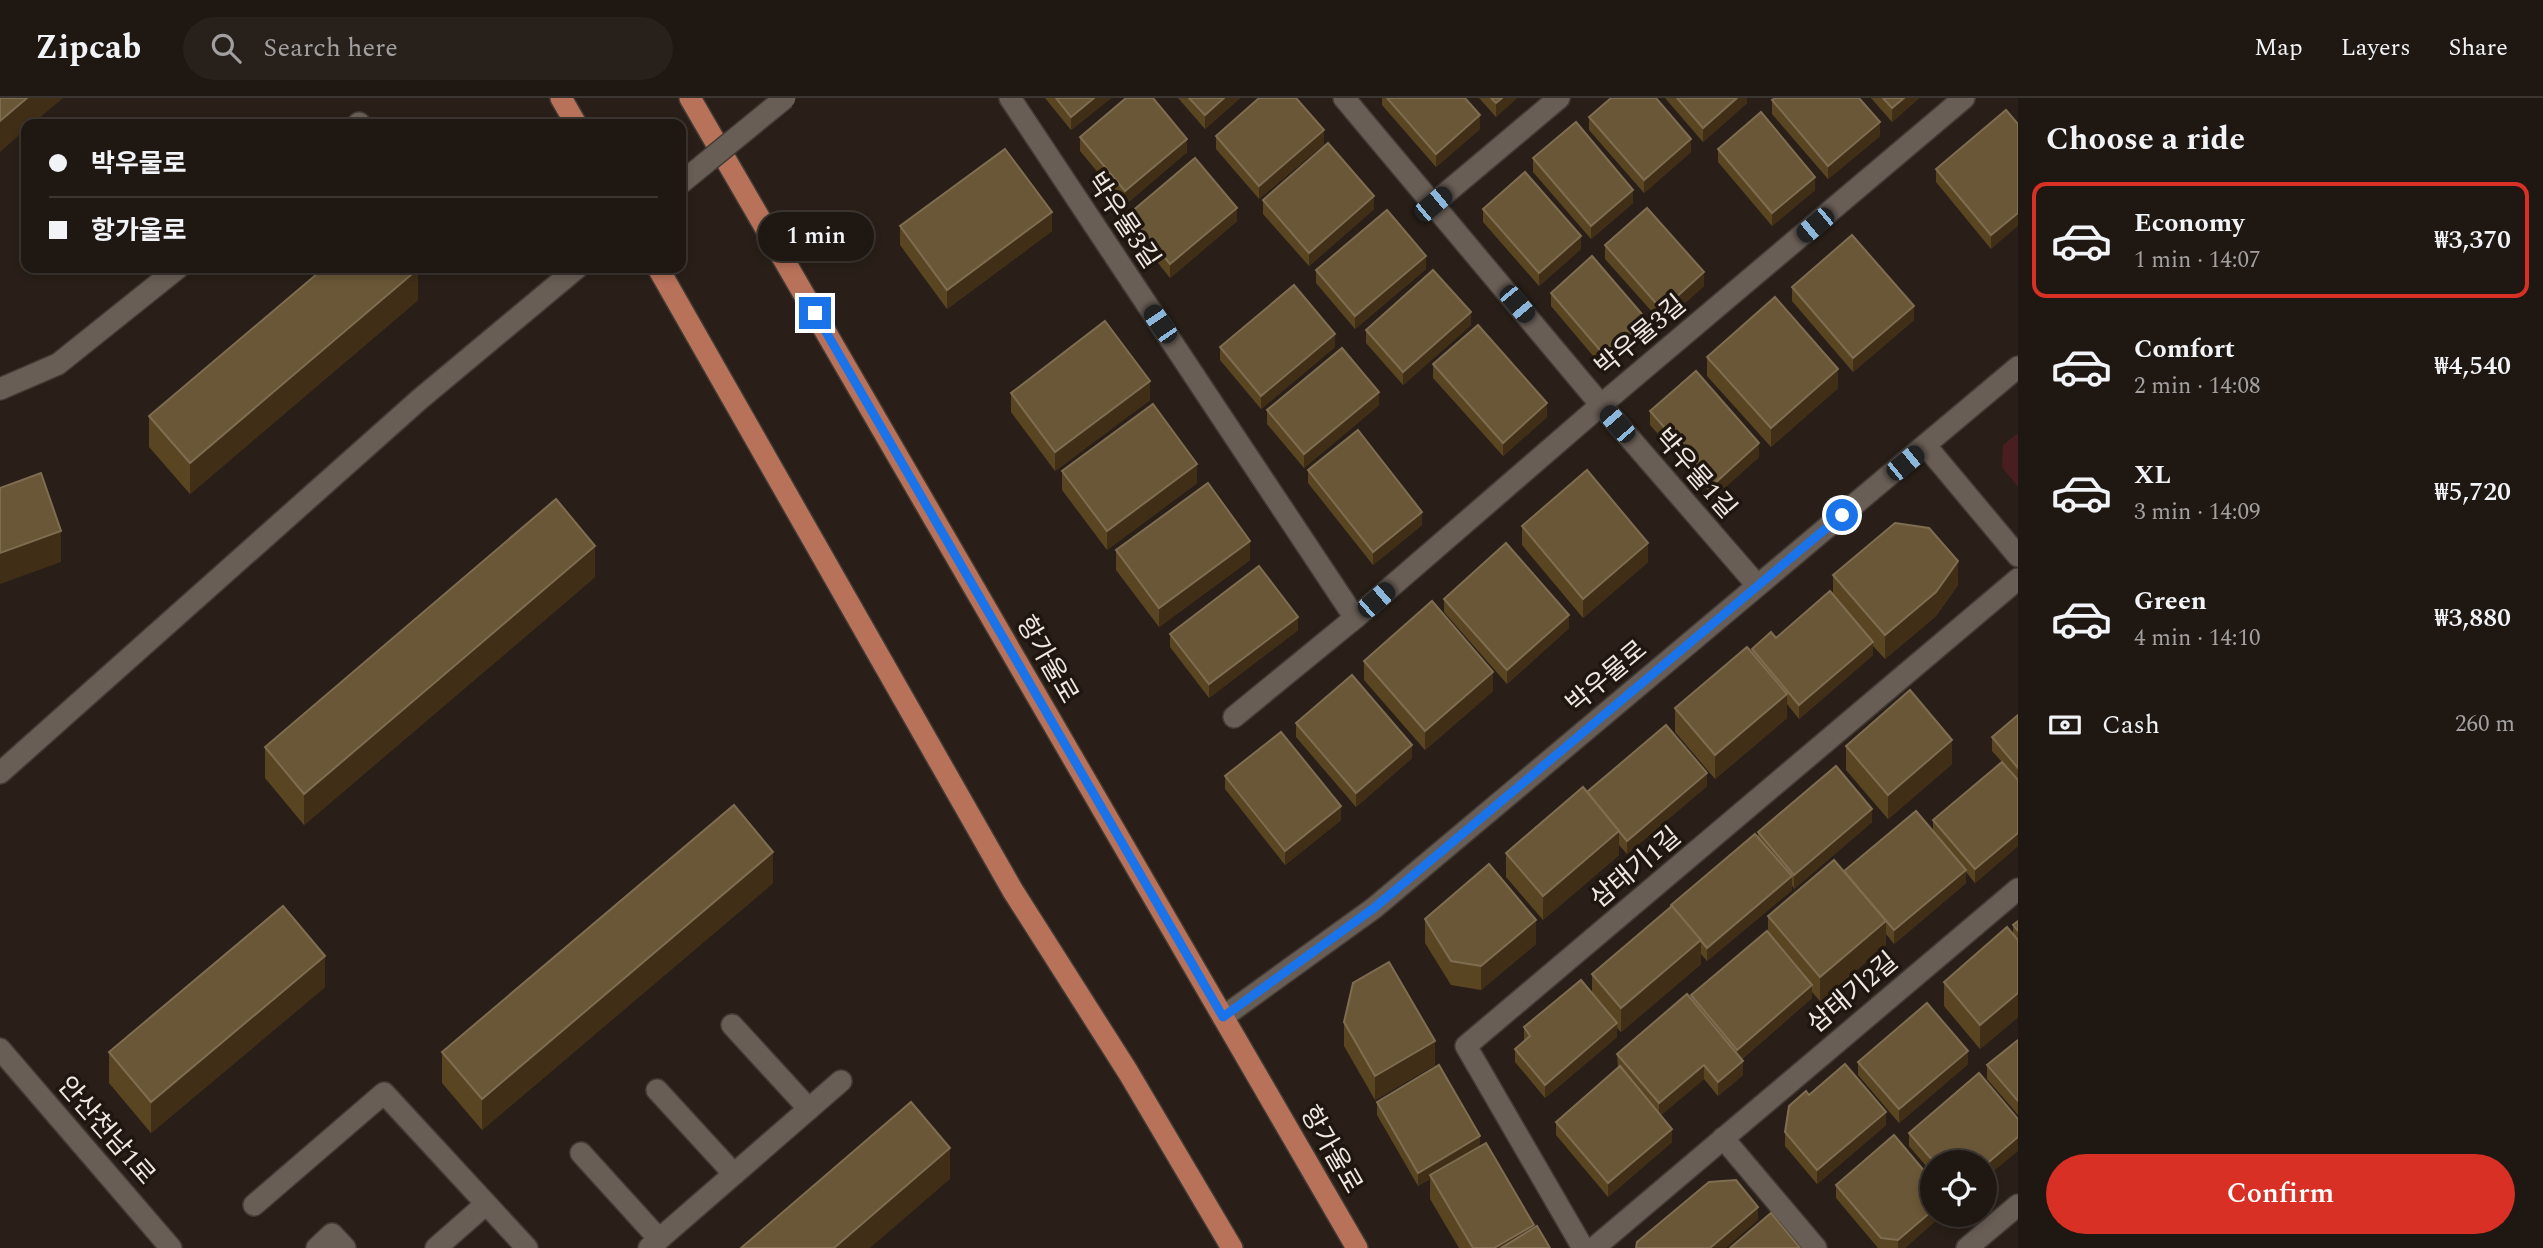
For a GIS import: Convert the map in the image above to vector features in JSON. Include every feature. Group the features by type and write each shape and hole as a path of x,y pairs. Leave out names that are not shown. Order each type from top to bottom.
{"main road":[{"path":"561,98 573,119"},
{"name":"항가울로","path":"690,98 1357,1248"},
{"path":"661,273 1013,891 1128,1073 1232,1248"}],"street":[{"path":"686,179 785,98"},
{"name":"박우물3길","path":"1010,98 1355,618"},
{"name":"박우물1길","path":"1344,98 1601,405 1757,585"},
{"path":"1433,204 1559,98"},
{"name":"박우물3길","path":"1234,717 1355,618 1601,405 1964,98"},
{"path":"0,389 58,364 172,273"},
{"path":"0,773 410,408 571,273"},
{"name":"박우물로","path":"1223,1017 1374,908 2018,368"},
{"path":"1926,446 2018,556"},
{"name":"삼태기1길","path":"1583,1248 1466,1046 2018,579"},
{"name":"삼태기2길","path":"1594,1248 2018,889"},
{"path":"732,1025 809,1109"},
{"name":"안산천남1로","path":"0,1049 171,1248"},
{"path":"580,1153 654,1244 841,1081"},
{"path":"657,1090 734,1174"},
{"path":"254,1205 384,1093 527,1248"},
{"path":"1723,1138 1816,1248"},
{"path":"436,1248 486,1204"},
{"path":"1967,1248 2018,1205"},
{"path":"317,1248 332,1234 345,1248"}],"shaded area":[{"path":"2018,433 2018,487 2002,467 2003,445"}],"building":[{"path":"0,98 27,98 0,121"},
{"path":"1056,98 1094,98 1071,117"},
{"path":"1126,98 1153,98 1187,139 1125,191 1080,137"},
{"path":"1189,98 1224,98 1205,115"},
{"path":"1259,98 1296,98 1324,130 1259,186 1216,136"},
{"path":"1387,98 1465,98 1480,115 1436,154"},
{"path":"1611,98 1656,98 1691,139 1644,180 1589,117"},
{"path":"1677,98 1737,98 1703,128"},
{"path":"1859,98 1880,122 1828,166 1772,100"},
{"path":"1883,98 1904,98 1892,108"},
{"path":"2006,110 2018,124 2018,213 1991,235 1936,169"},
{"path":"1761,112 1815,177 1772,213 1718,149"},
{"path":"1576,122 1633,190 1591,226 1533,158"},
{"path":"1328,143 1374,196 1309,253 1263,200"},
{"path":"1005,149 1052,212 947,290 900,226"},
{"path":"1195,158 1237,208 1170,264 1129,214"},
{"path":"1525,172 1581,236 1539,273 1483,209"},
{"path":"1647,208 1704,272 1662,310 1605,245"},
{"path":"1387,210 1426,256 1355,316 1316,270"},
{"path":"1852,235 1914,306 1853,358 1792,287"},
{"path":"1592,256 1647,320 1605,356 1551,293"},
{"path":"1433,270 1471,312 1403,372 1366,330"},
{"path":"318,273 413,273 190,463 149,416"},
{"path":"1294,285 1335,334 1261,396 1220,347"},
{"path":"1775,297 1838,369 1771,428 1707,357"},
{"path":"1105,321 1150,381 1055,452 1011,393"},
{"path":"1478,325 1547,403 1503,443 1433,364"},
{"path":"1342,348 1379,392 1304,454 1267,410"},
{"path":"1696,371 1759,443 1714,484 1650,411"},
{"path":"1153,404 1197,464 1107,531 1062,471"},
{"path":"1358,430 1422,512 1373,552 1308,470"},
{"path":"1587,470 1648,543 1583,599 1522,526"},
{"path":"41,473 61,531 0,553 0,488"},
{"path":"1208,483 1250,541 1159,608 1116,550"},
{"path":"556,499 595,546 304,794 265,747"},
{"path":"1895,523 1929,528 1958,561 1936,592 1885,635 1833,575"},
{"path":"1506,543 1569,615 1507,670 1444,599"},
{"path":"1259,566 1298,617 1209,684 1170,634"},
{"path":"1830,591 1873,642 1799,705 1752,649 1771,632 1776,638"},
{"path":"1432,601 1493,672 1425,731 1364,661"},
{"path":"1747,647 1787,694 1715,755 1675,708"},
{"path":"1352,675 1412,745 1356,793 1296,723"},
{"path":"1910,690 1952,740 1888,795 1846,746"},
{"path":"2018,715 2018,768 1992,737"},
{"path":"1666,725 1707,773 1627,841 1587,792"},
{"path":"1281,732 1341,806 1285,851 1225,776"},
{"path":"2002,762 2018,780 2018,833 1975,869 1933,820"},
{"path":"1836,766 1872,809 1794,875 1758,832"},
{"path":"1583,787 1619,831 1543,896 1506,853"},
{"path":"734,805 773,852 482,1099 442,1052"},
{"path":"1916,811 1966,870 1894,930 1844,871"},
{"path":"1755,834 1792,876 1707,948 1671,905"},
{"path":"1834,860 1886,921 1820,977 1768,916"},
{"path":"1489,864 1536,920 1481,966 1451,961 1425,919"},
{"path":"283,906 325,956 151,1102 109,1052"},
{"path":"1672,906 1701,940 1621,1008 1592,974"},
{"path":"2007,927 2018,940 2018,993 1980,1025 1944,982"},
{"path":"1767,931 1812,985 1737,1050 1691,995"},
{"path":"1389,962 1435,1041 1375,1076 1344,1022 1353,983"},
{"path":"1581,980 1617,1023 1545,1085 1515,1049 1530,1036 1524,1027"},
{"path":"1687,994 1743,1061 1718,1082 1704,1065 1659,1103 1617,1054"},
{"path":"1927,1003 1968,1051 1899,1109 1858,1062"},
{"path":"2018,1040 2018,1101 1987,1065"},
{"path":"1845,1064 1886,1112 1817,1170 1785,1132 1789,1106 1806,1091 1809,1095"},
{"path":"1439,1065 1480,1136 1418,1173 1377,1102"},
{"path":"1620,1066 1672,1129 1608,1183 1556,1122"},
{"path":"1979,1073 2018,1119 2018,1137 1997,1155 1997,1150 1924,1150 1909,1133"},
{"path":"911,1102 950,1148 834,1248 741,1248"},
{"path":"1894,1135 1920,1166 1920,1221 1898,1240 1881,1238 1836,1185"},
{"path":"1486,1143 1534,1225 1494,1248 1473,1248 1430,1175"},
{"path":"1736,1180 1758,1207 1710,1248 1636,1248 1637,1242 1709,1182"},
{"path":"1771,1213 1800,1248 1730,1248"},
{"path":"1537,1226 1550,1248 1501,1248"}],"route":[{"path":"815,313 1223,1017 1374,908 1842,515"}]}
